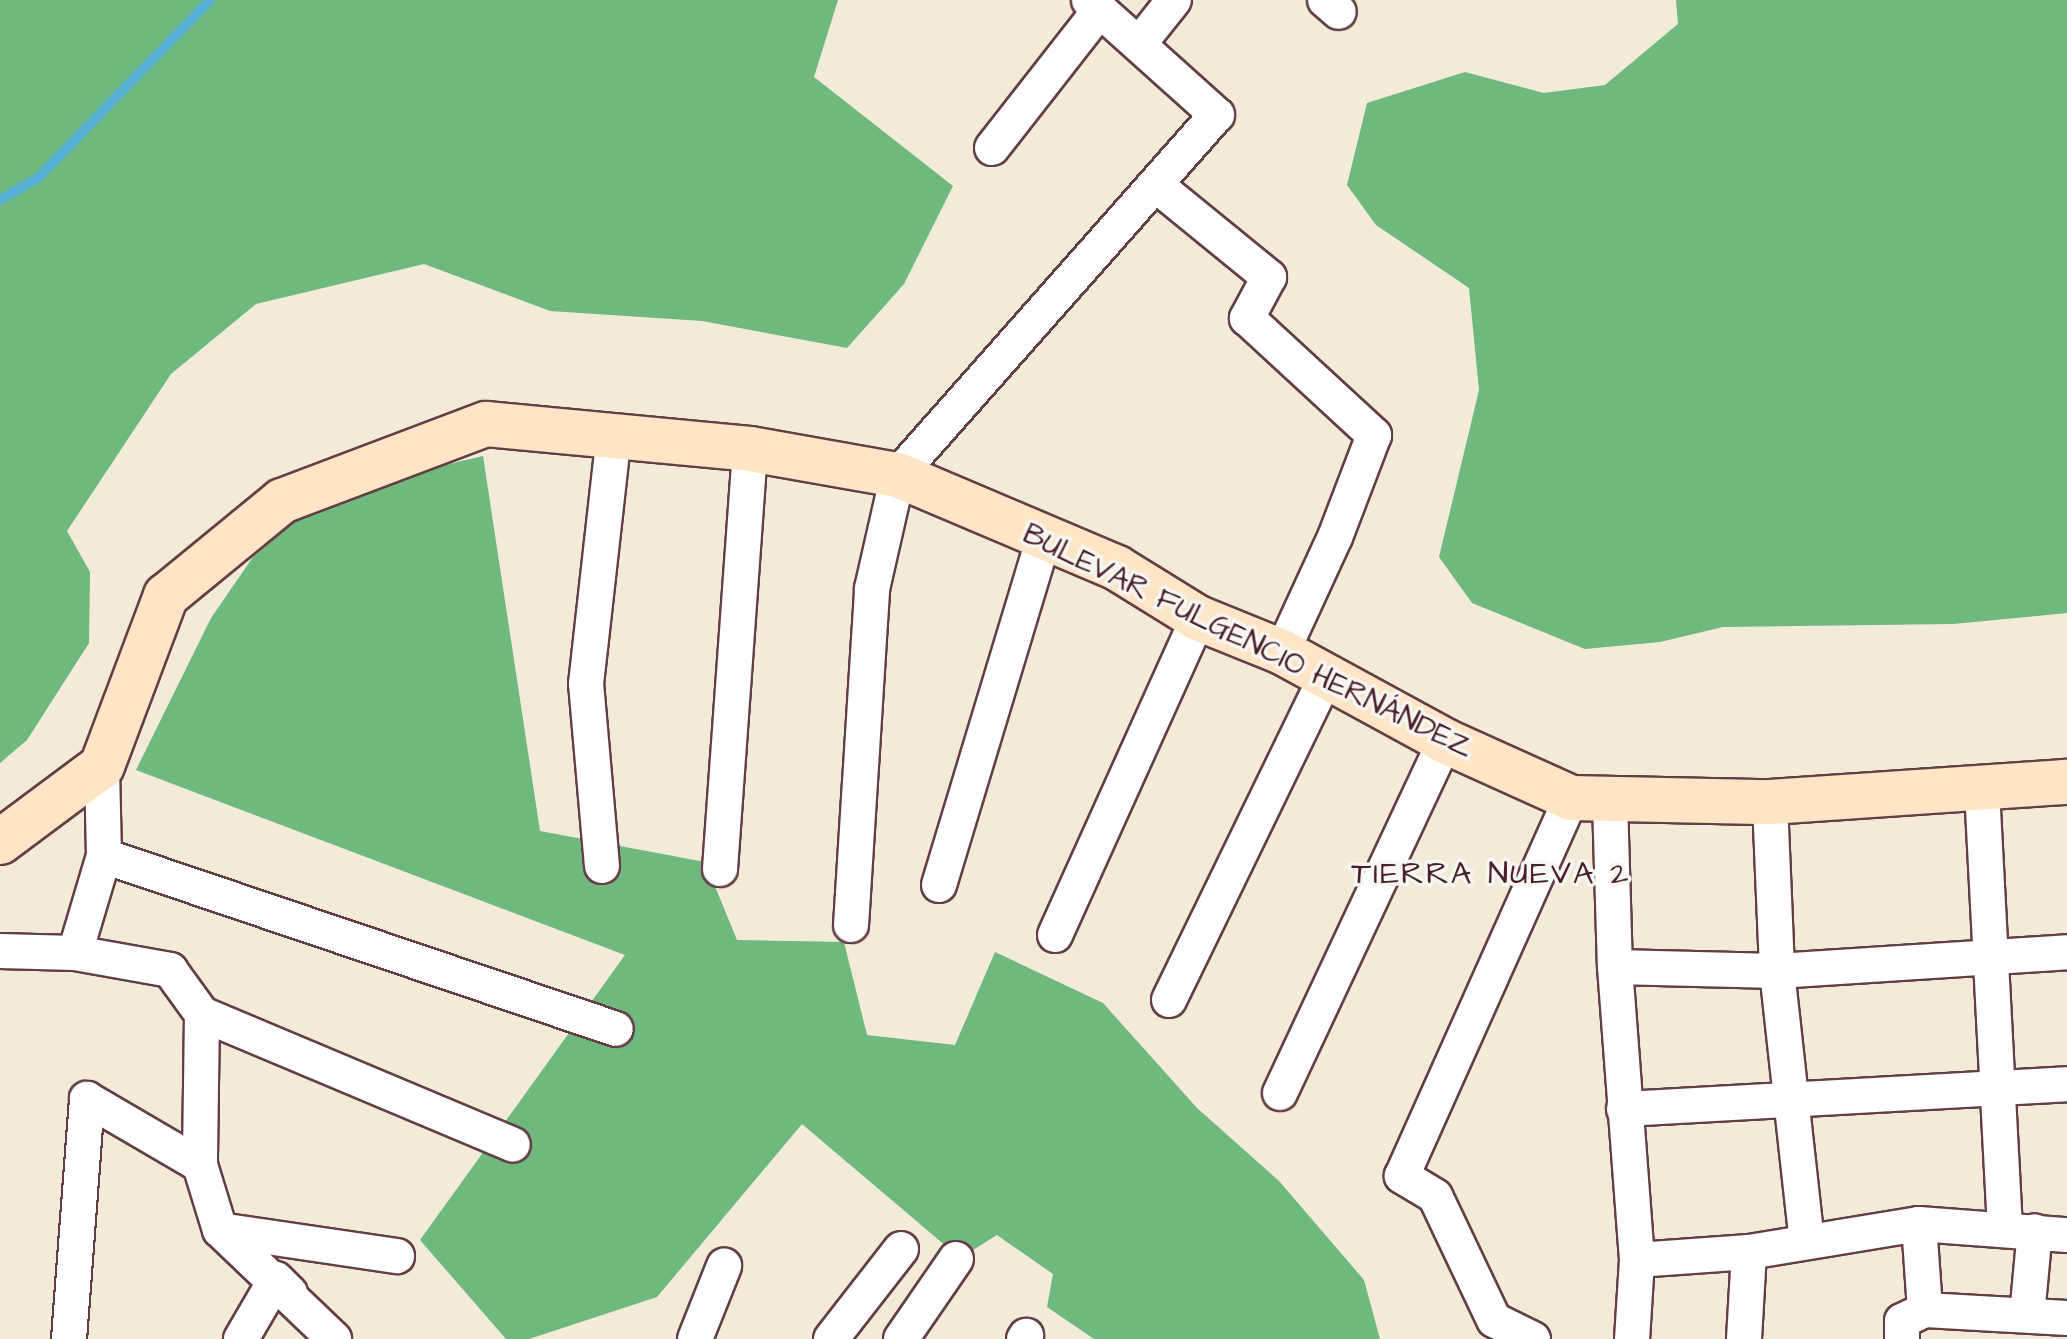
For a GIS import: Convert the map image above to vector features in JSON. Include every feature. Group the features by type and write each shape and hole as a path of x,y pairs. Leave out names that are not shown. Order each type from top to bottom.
{"street":[{"path":"1139,44 1174,0"},
{"path":"851,925 872,589 898,475 1217,114 1094,5 992,148"},
{"path":"1156,185 1269,277 1247,318 1374,435 1335,537 1282,652"},
{"name":"BULEVAR FULGENCIO HERNÁNDEZ","path":"102,766 166,596 282,501 486,424 750,449 898,475 1117,568 1198,618 1282,652 1445,741 1590,800 1770,802 2067,782"},
{"path":"602,866 586,684 614,436"},
{"path":"720,869 750,449"},
{"path":"939,885 1044,537"},
{"path":"1055,935 1198,618"},
{"path":"1169,1000 1326,676"},
{"path":"1280,1093 1445,741"},
{"path":"0,842 102,766"},
{"path":"75,953 104,856 102,766"},
{"path":"1982,790 1998,1088 2036,1232 2027,1315"},
{"path":"1590,800 1615,967 1637,1260 1632,1339"},
{"path":"1533,1339 1494,1320 1435,1196 1402,1176 1590,800"},
{"path":"1770,802 1777,971 1807,1241"},
{"path":"104,856 616,1029"},
{"path":"0,951 75,953 170,970 202,1014 513,1145"},
{"path":"1615,967 1777,971 2067,952"},
{"path":"202,1014 200,1165 220,1230 341,1339"},
{"path":"1624,1109 2067,1084"},
{"path":"69,1339 87,1099 200,1165"},
{"path":"1637,1260 1749,1252 1919,1224 2036,1232"},
{"path":"1919,1224 1925,1310"},
{"path":"220,1230 397,1256"},
{"path":"831,1339 901,1249"},
{"path":"1744,1339 1749,1252"},
{"path":"901,1339 956,1259"},
{"path":"695,1339 724,1266"},
{"path":"241,1339 276,1279"},
{"path":"276,1279 334,1339"},
{"path":"1902,1339 1902,1321 1925,1310 2067,1318"}],"green space":[{"path":"0,0 838,0 814,77 953,186 904,284 847,348 702,321 550,311 424,264 256,304 171,374 67,531 90,572 89,643 27,740 0,763"},
{"path":"1676,0 2067,0 2067,613 1953,624 1723,627 1660,642 1585,649 1472,603 1439,557 1479,390 1469,288 1376,225 1347,185 1367,103 1465,72 1544,93 1605,85 1678,24"},
{"path":"483,456 540,831 705,862 737,940 844,942 867,1035 955,1045 995,952 1103,1003 1197,1108 1279,1181 1364,1280 1380,1339 1094,1339 1047,1307 1053,1274 997,1235 960,1258 802,1124 657,1297 529,1339 506,1339 420,1240 625,955 136,770 211,618 253,557 328,492"}],"waterway":[{"path":"0,200 39,177 210,0"}],"district":[{"name":"TIERRA NUEVA 2","path":"1491,874"}]}
